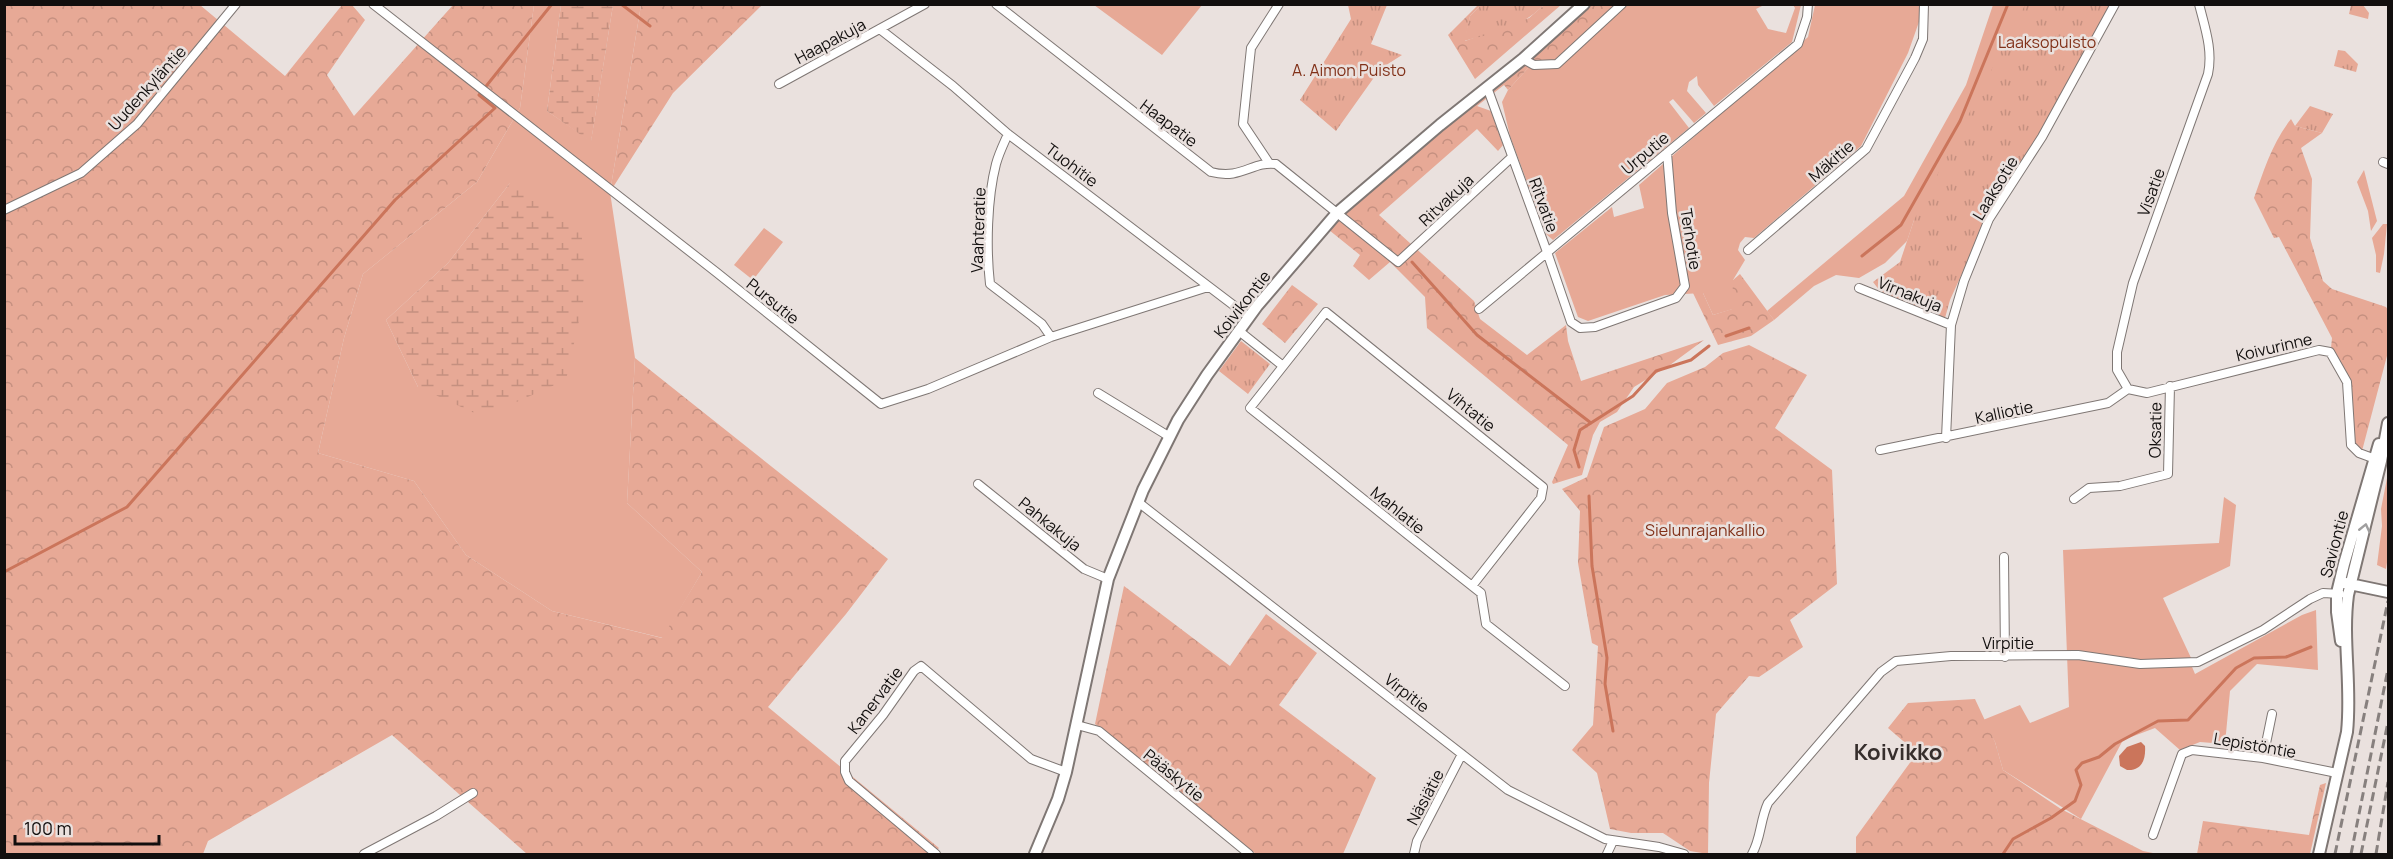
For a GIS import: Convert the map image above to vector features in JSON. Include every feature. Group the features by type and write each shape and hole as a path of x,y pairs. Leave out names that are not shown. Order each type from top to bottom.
{"main road":[{"name":"Koivikontie","path":"1035,855 1058,799 1066,772 1108,579 1138,502 1170,437 1208,375 1249,317 1337,213 1523,59 1584,4"},
{"name":"Saviontie","path":"2378,460 2388,417"},
{"name":"Saviontie","path":"2319,855 2347,732 2348,683 2337,612 2388,423"},
{"path":"2344,589 2388,592"}],"street":[{"name":"Uudenkyläntie","path":"4,210 81,173 137,124 236,4"},
{"name":"Pursutie","path":"372,4 716,272 881,404 928,389 1051,338 1208,287"},
{"name":"Haapakuja","path":"779,84 925,4"},
{"name":"Haapatie","path":"996,4 1211,172 1232,175 1269,163"},
{"path":"1279,4 1251,48 1243,124 1269,163 1282,167 1337,213"},
{"path":"1523,59 1534,65 1557,64 1622,4"},
{"name":"Urputie","path":"1479,309 1798,44 1808,17 1808,4"},
{"name":"Mäkitie","path":"1748,250 1866,149 1923,39 1924,4"},
{"name":"Laaksotie","path":"1946,438 1951,325 1964,281 1989,219 2042,137 2115,4"},
{"name":"Visatie","path":"2128,388 2117,370 2117,352 2133,283 2210,67 2210,49 2199,4"},
{"name":"Tuohitie","path":"881,30 953,86 1008,134 1249,317"},
{"name":"Ritvatie","path":"1487,87 1571,322 1580,328"},
{"name":"Vaahteratie","path":"1008,134 996,162 992,189 988,253 990,284 1042,324 1051,338"},
{"name":"Terhotie","path":"1580,328 1595,327 1676,298 1685,286 1672,213 1667,153"},
{"name":"Ritvakuja","path":"1337,213 1398,262 1512,157"},
{"name":"Virnakuja","path":"1859,288 1951,325"},
{"name":"Vihtatie","path":"1293,354 1326,312 1540,484 1544,491 1542,498 1472,586"},
{"path":"1239,331 1283,366"},
{"name":"Koivurinne","path":"2128,388 2147,393 2319,350 2330,352 2347,382 2351,445 2359,453 2378,460"},
{"name":"Mahlatie","path":"1293,354 1246,405 1481,593 1486,624 1565,686"},
{"name":"Oksatie","path":"2074,499 2089,488 2120,486 2168,474 2170,386"},
{"name":"Kalliotie","path":"1880,450 2108,403 2128,388"},
{"path":"1098,393 1170,437"},
{"name":"Pahkakuja","path":"978,484 1084,569 1108,579"},
{"name":"Virpitie","path":"1138,502 1508,790 1605,839 1659,847 1684,855"},
{"path":"2004,557 2005,657"},
{"name":"Virpitie","path":"1752,855 1758,843 1761,819 1768,803 1881,672 1896,661 1951,656 2078,656 2140,664 2198,662 2263,630 2310,599 2323,593 2344,589"},
{"name":"Kanervatie","path":"936,855 849,781 845,772 845,761 883,715 914,671 921,666 1031,759 1066,772"},
{"path":"2263,758 2272,714"},
{"name":"Pääskytie","path":"1077,725 1099,731 1249,855"},
{"name":"Lepistöntie","path":"2153,835 2182,754 2192,750 2263,758 2337,773"},
{"name":"Näsiätie","path":"1414,855 1417,841 1462,754"},
{"path":"364,855 436,816 473,792"},
{"path":"1607,855 1613,841"}],"green space":[{"path":"5,5 200,5 285,76 342,5 352,5 365,20 327,75 354,116 453,5 534,5 520,108 477,182 363,274 344,338 318,453 414,481 466,555 552,611 662,638 702,572 627,503 635,358 888,559 846,614 768,707 939,848 933,854 527,854 392,735 208,841 203,854 5,854"},
{"path":"534,5 561,5 547,111 591,141 613,5 641,5 610,192 635,358 627,503 702,572 663,638 552,611 466,555 414,481 318,453 344,338 363,274 477,182 520,108","holes":["510,183 418,387 386,320 448,263"]},
{"path":"561,5 613,5 591,142 547,111"},
{"path":"641,5 762,5 673,93 610,192"},
{"path":"1094,5 1202,5 1162,55"},
{"name":"A. Aimon Puisto","path":"1348,5 1387,5 1371,44 1402,55 1380,69 1336,131 1300,100 1351,19"},
{"path":"1478,5 1481,5 1470,16 1465,41 1529,18 1544,5 1561,5 1475,79 1448,35"},
{"path":"1481,5 1544,5 1516,25 1464,41 1470,16"},
{"path":"1589,5 1618,5 1555,60 1529,67 1508,90 1504,85 1477,106 1491,111 1503,145 1498,151 1477,129 1379,215 1474,301 1480,319 1527,355 1566,325 1568,341 1581,381 1704,340 1670,365 1634,387 1617,412 1600,422 1593,435 1582,475 1553,484 1568,445 1427,328 1425,297 1390,262 1369,280 1353,266 1360,255 1329,230 1338,217 1501,83"},
{"path":"1618,5 1764,5 1756,9 1768,29 1786,33 1795,8 1793,5 1801,5 1792,42 1714,106 1698,85 1697,76 1689,82 1687,91 1706,113 1694,123 1673,99 1669,102 1689,128 1553,240 1546,234 1510,136 1502,102 1508,90 1529,67 1555,60"},
{"path":"1815,5 1919,5 1920,19 1908,53 1861,146 1754,238 1745,237 1740,243 1738,250 1745,260 1733,280 1733,309 1713,315 1703,293 1665,295 1588,321 1578,317 1555,253 1612,207 1614,217 1644,208 1639,185 1808,37"},
{"name":"Laaksopuisto","path":"1993,5 2110,5 2038,135 1995,201 1914,220 1907,241 1885,263 1859,278 1836,275 1814,286 1774,320 1767,311 1904,196 1966,85"},
{"name":"Laaksopuisto","path":"2025,5 2110,5 2038,135 1995,201 1950,300 1945,318 1883,295 1873,282 1900,262 1914,220"},
{"path":"2351,5 2363,5 2369,13 2368,19 2349,14"},
{"path":"2338,50 2345,51 2358,64 2356,72 2334,66"},
{"path":"2310,106 2333,114 2322,133 2295,126"},
{"path":"2291,119 2295,126 2322,133 2301,148 2312,179 2310,238 2323,281 2332,289 2386,307 2388,310 2388,352 2362,451 2353,438 2348,378 2331,348 2332,338 2279,237 2274,238 2254,198 2274,147"},
{"path":"2364,170 2377,221 2371,231 2368,211 2357,182"},
{"path":"510,183 581,230 587,284 566,380 483,417 418,387 386,320 448,263"},
{"path":"2383,224 2387,224 2380,273 2376,272 2376,255 2372,238"},
{"path":"764,228 783,242 753,280 734,265"},
{"path":"1740,274 1774,320 1751,336 1718,345 1693,293 1703,293 1713,315 1732,309 1733,280"},
{"path":"1292,285 1318,304 1285,343 1262,324"},
{"path":"1241,341 1270,364 1248,394 1219,371"},
{"name":"Sielunrajankallio","path":"1749,345 1807,375 1775,428 1832,470 1837,584 1790,620 1803,647 1759,677 1749,676 1716,714 1709,783 1708,854 1690,851 1663,833 1631,833 1610,829 1597,773 1572,750 1593,725 1598,646 1592,643 1578,563 1580,511 1562,489 1587,477 1604,427 1645,409 1667,383 1705,367 1723,353"},
{"path":"2388,473 2386,569 2377,565 2382,526 2381,509"},
{"path":"2224,497 2236,505 2230,566 2163,598 2192,660 2190,662 2195,674 2302,615 2316,610 2318,670 2257,664 2230,691 2225,744 2200,742 2180,750 2155,728 2123,740 2081,819 2003,770 1995,742 1983,720 2020,705 2030,723 2069,707 2063,550 2219,543"},
{"path":"1124,586 1230,666 1266,614 1317,653 1279,705 1376,778 1343,854 1256,854 1095,724"},
{"path":"1975,699 1995,742 2003,770 2061,809 2143,851 2158,854 1856,854 1856,837 1917,753 1888,728 1908,703"},
{"path":"2326,783 2310,854 2197,854 2203,821 2309,835 2320,785"}],"shaded area":[{"path":"2141,742 2145,746 2145,751 2144,760 2140,766 2127,770 2120,766 2119,756 2127,747"}],"waterway":[{"path":"4,572 127,507 395,200 495,108 479,95 552,4"},
{"path":"621,4 650,26"},
{"path":"1862,256 1901,225 1960,121 2008,4"},
{"path":"1412,262 1477,335 1591,423"},
{"path":"1726,336 1749,328"},
{"path":"1579,467 1574,450 1580,430 1633,396 1656,371 1691,360 1709,346"},
{"path":"1589,496 1592,566 1607,658 1605,684 1613,731"},
{"path":"2003,854 2013,839 2051,818 2075,801 2081,785 2076,770 2082,763 2099,757 2115,744 2158,721 2188,720 2236,668 2254,658 2286,657 2311,647"}],"railway":[{"path":"2335,854 2388,601"},
{"path":"2351,854 2388,669"},
{"path":"2361,854 2388,722"},
{"path":"2376,854 2388,782"}],"district":[{"name":"Koivikko","path":"1898,752"}]}
